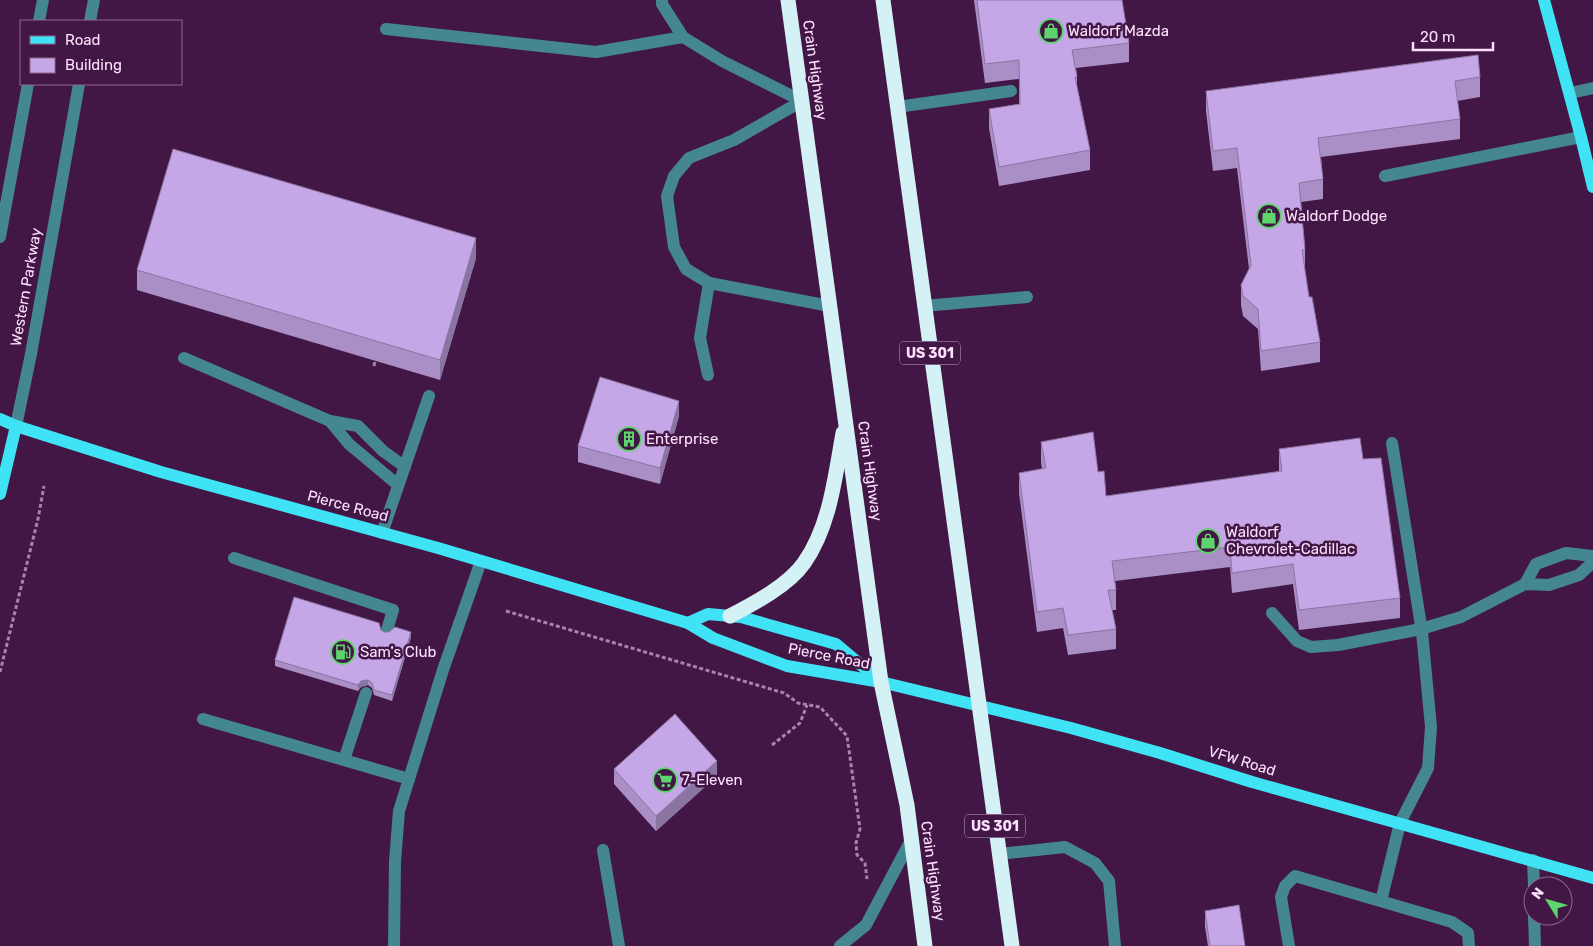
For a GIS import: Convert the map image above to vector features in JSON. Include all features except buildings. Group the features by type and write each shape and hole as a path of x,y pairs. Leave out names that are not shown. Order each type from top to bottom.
{"highway":[{"name":"Crain Highway","path":"788,0 881,682 907,805 925,946"},
{"name":"US 301","path":"882,0 1012,946"},
{"path":"730,616 779,587 803,564 817,539 829,507 846,422"}],"main road":[{"path":"1544,0 1570,93 1593,187"},
{"name":"Pierce Road","path":"0,419 16,426 161,472 481,561 688,623 713,638 787,666 881,682"},
{"name":"Western Parkway","path":"0,494 16,426"},
{"name":"Pierce Road","path":"688,623 708,614 741,617 836,644 881,682"},
{"name":"VFW Road","path":"881,682 1071,728 1252,782 1593,878"}],"street":[{"path":"39,20 43,0"},
{"path":"90,20 94,0"},
{"path":"662,0 662,4 683,37 722,61 802,101"},
{"path":"386,29 596,52 683,37"},
{"path":"0,237 28,85"},
{"name":"Western Parkway","path":"16,426 31,354 79,85"},
{"path":"1570,93 1593,88"},
{"path":"897,107 1012,91"},
{"path":"802,101 734,140 689,158 674,176 667,196 674,247 686,269 709,283 830,306"},
{"path":"1385,176 1581,137"},
{"path":"708,375 700,338 709,283"},
{"path":"924,306 1027,297"},
{"path":"184,358 330,420 358,426 383,451 405,467"},
{"path":"382,533 429,396"},
{"path":"330,420 349,444 398,486"},
{"path":"1381,901 1400,823 1428,768 1431,727 1421,629 1392,443"},
{"path":"1525,584 1536,564 1566,553 1593,556"},
{"path":"234,558 393,610 387,630"},
{"path":"394,946 395,861 399,811 481,561"},
{"path":"1272,613 1297,641 1311,647 1338,645 1421,629 1462,617 1525,584 1549,585 1579,575 1593,562"},
{"path":"344,760 366,693"},
{"path":"203,720 409,779"},
{"path":"840,946 866,925 911,840"},
{"path":"1000,854 1065,847 1095,863 1109,881 1115,946"},
{"path":"603,850 619,946"},
{"path":"1533,860 1534,876"},
{"path":"1289,946 1281,897 1285,886 1296,876 1452,922 1468,932 1470,946"},
{"path":"1534,926 1535,946"}],"path":[{"path":"374,366 376,361"},
{"path":"0,672 38,519 44,486"},
{"path":"506,611 784,693 798,703 820,707 847,736 860,829 856,843 857,855 865,863 872,912"},
{"path":"772,744 800,722 807,704"}],"place":[{"name":"Waldorf Mazda","path":"1051,31"},
{"name":"Waldorf Dodge","path":"1269,216"},
{"name":"Enterprise","path":"629,439"},
{"name":"Waldorf Chevrolet-Cadillac","path":"1208,541"},
{"name":"Sam's Club","path":"343,652"},
{"name":"7-Eleven","path":"665,780"}]}
